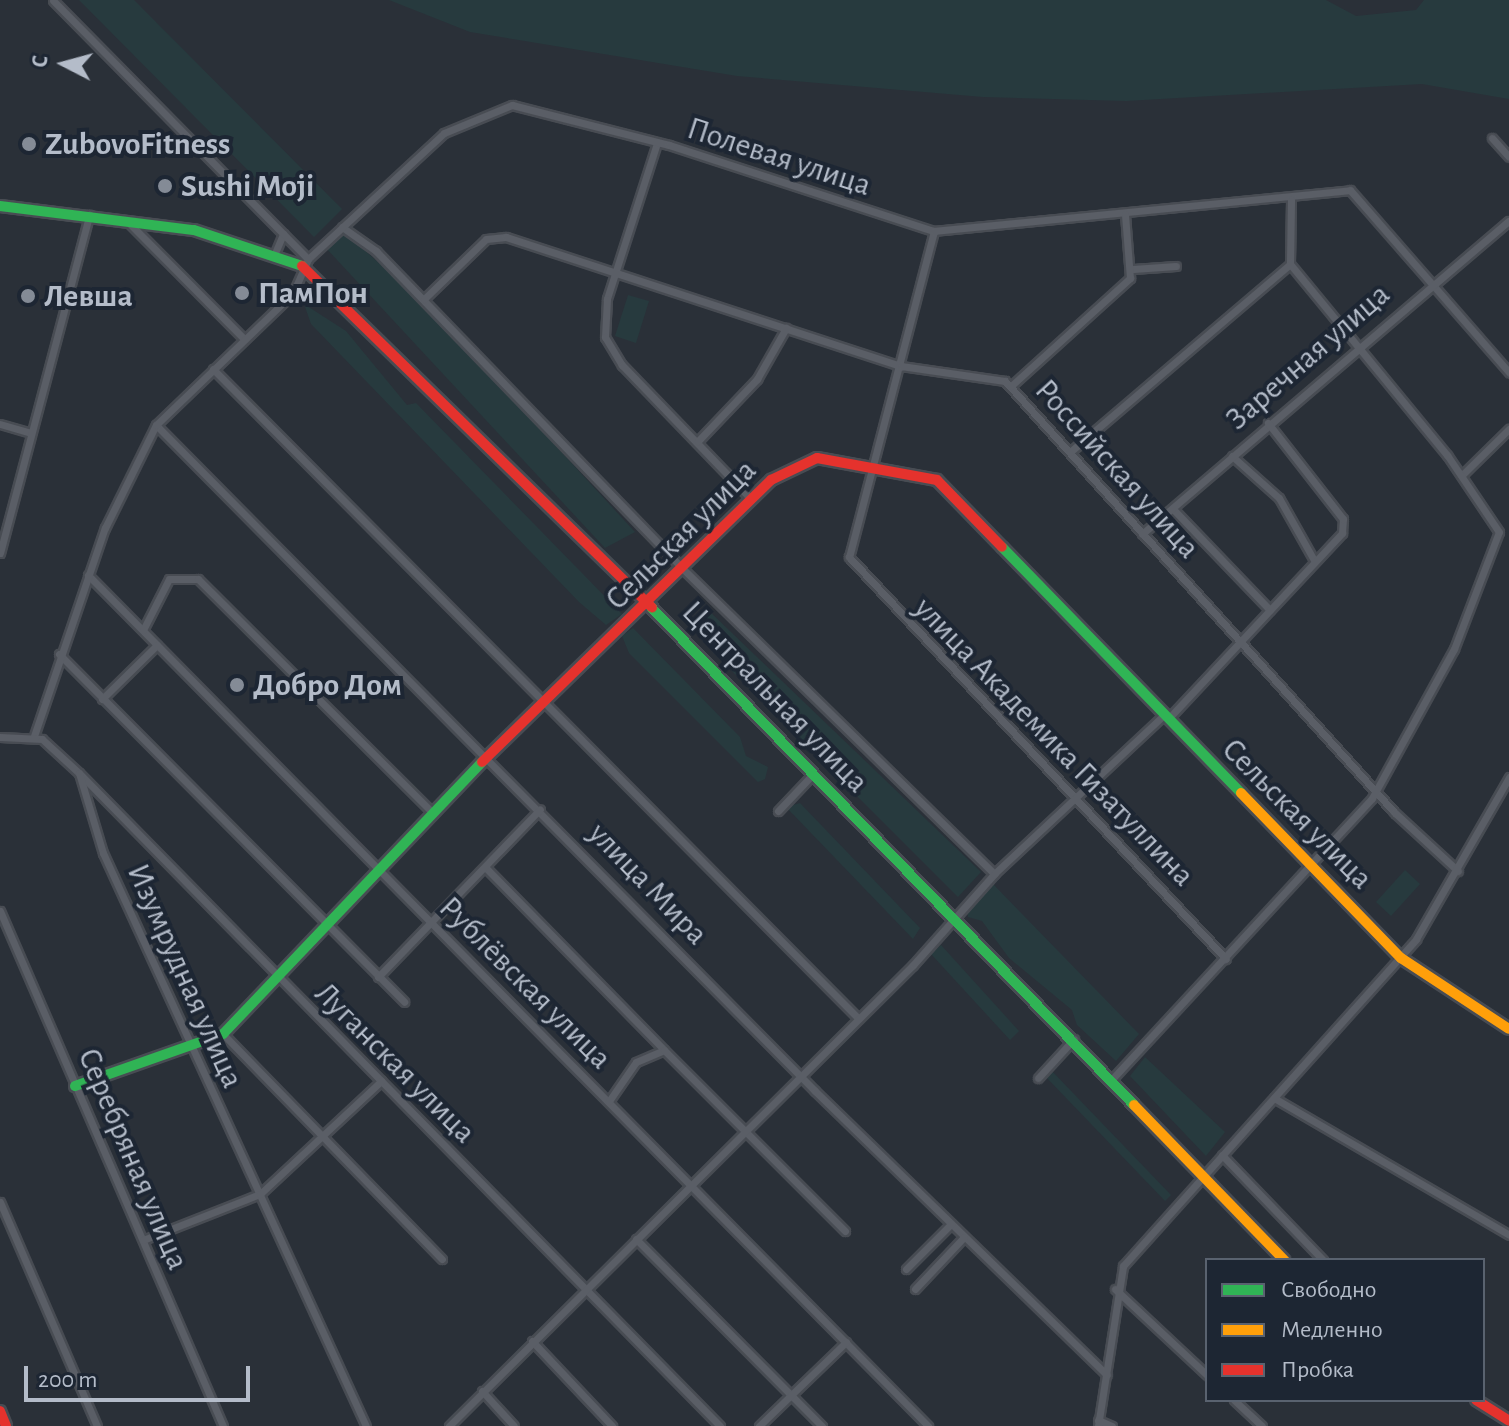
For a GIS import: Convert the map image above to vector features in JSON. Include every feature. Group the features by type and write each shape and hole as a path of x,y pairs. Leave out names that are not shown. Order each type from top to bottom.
{"street":[{"path":"53,0 283,234 306,263"},
{"name":"Полевая улица","path":"156,425 293,293 306,263 444,133 492,109 512,105 934,231 1291,199 1350,190 1434,280"},
{"path":"1492,138 1509,157"},
{"path":"656,146 604,316 608,346 751,499"},
{"path":"1113,1078 1311,868 1378,787 1454,649 1499,532 1462,475 1290,264 1291,199"},
{"name":"Центральная улица","path":"0,206 126,219 306,263 814,773 951,918 1113,1078 1282,1258"},
{"path":"1125,214 1133,269"},
{"path":"0,553 89,215"},
{"path":"126,219 244,339"},
{"name":"Заречная улица","path":"1142,534 1357,344 1509,221"},
{"path":"342,227 424,299 682,568 994,874"},
{"path":"874,465 934,231"},
{"path":"275,253 283,234"},
{"name":"Российская улица","path":"424,299 486,239 506,237 617,270 901,366 1011,386 1142,534 1378,787 1394,812 1458,871"},
{"path":"1070,452 1290,264"},
{"path":"1011,386 1133,269 1176,266"},
{"path":"1434,280 1509,372"},
{"path":"698,441 757,379 786,328"},
{"path":"213,369 858,1018"},
{"path":"449,1426 858,1018 994,874 1080,800 1166,717 1342,533 1343,519 1268,423"},
{"path":"0,424 31,433"},
{"path":"0,737 34,736 88,575 156,425"},
{"name":"улица Мира","path":"156,425 485,759 540,809 964,1237 1107,1375"},
{"path":"1462,475 1509,429"},
{"path":"1232,456 1279,498 1314,560"},
{"name":"Сельская улица","path":"75,1086 223,1034 543,701 751,499 803,461 874,465 937,480 1401,958 1509,1029"},
{"name":"улица Академика Гизатуллина","path":"874,465 849,557 1226,959"},
{"path":"1173,509 1270,610"},
{"name":"Рублёвская улица","path":"88,575 928,1426"},
{"path":"143,630 169,579 198,579 433,813"},
{"path":"102,699 157,645"},
{"path":"59,654 325,926 404,1002"},
{"name":"Луганская улица","path":"34,736 79,773 720,1426"},
{"name":"Изумрудная улица","path":"79,773 103,853 366,1426"},
{"path":"778,811 814,773"},
{"path":"1112,1426 1098,1423 1107,1375 1115,1289 1123,1266 1203,1173 1401,958 1458,871 1509,777"},
{"path":"378,977 540,809"},
{"path":"485,867 845,1231"},
{"name":"Серебряная улица","path":"0,911 223,1426"},
{"path":"223,1034 442,1259"},
{"path":"1038,1078 1074,1039"},
{"path":"609,1101 636,1062 664,1050"},
{"path":"143,1240 260,1194 381,1081"},
{"path":"1274,1098 1509,1235"},
{"path":"1222,1155 1321,1258"},
{"path":"0,1202 97,1426"},
{"path":"906,1269 951,1224"},
{"path":"915,1289 964,1237"},
{"path":"636,1239 822,1426"},
{"path":"1115,1289 1205,1373"},
{"path":"532,1341 612,1426"},
{"path":"759,1426 846,1342"},
{"path":"482,1391 514,1426"},
{"path":"1236,1402 1262,1426"},
{"path":"1479,1402 1509,1421"},
{"path":"0,1411 6,1426"}],"green space":[{"path":"79,0 134,0 342,209 314,237"},
{"path":"389,0 1326,0 1356,16 1416,10 1424,0 1509,0 1509,99 1422,84 1126,101 983,97 737,76 470,32"},
{"path":"343,231 426,305 635,532 605,548 325,247"},
{"path":"628,295 649,301 636,343 615,336"},
{"path":"304,304 346,331 407,405 416,403 622,614 606,625 579,602 311,324"},
{"path":"707,609 981,872 958,897 714,653 692,623"},
{"path":"633,628 740,737 746,756 768,767 765,779 758,782 629,653 622,636"},
{"path":"800,803 920,928 913,939 786,807"},
{"path":"1405,870 1420,884 1391,916 1376,902"},
{"path":"993,884 1139,1034 1116,1061 1077,1025 1072,1010 1009,958 982,921 968,917 967,905"},
{"path":"941,945 1019,1031 1010,1040 931,954"},
{"path":"1145,1057 1225,1132 1206,1156 1130,1076"},
{"path":"1050,1069 1171,1195 1165,1201 1044,1075"}],"traffic: fast":[{"path":"0,206 194,230 302,266"},
{"path":"1002,547 1241,793"},
{"path":"652,608 1134,1105"},
{"path":"75,1086 223,1034 482,762"}],"traffic: slow":[{"path":"1241,793 1401,958 1509,1029"},
{"path":"1134,1105 1282,1258"}],"traffic: jam":[{"path":"302,266 652,608"},
{"path":"482,762 771,480 817,458 937,480 1002,547"},
{"path":"1479,1402 1509,1421"},
{"path":"0,1411 6,1426"}],"place":[{"name":"ZubovoFitness","path":"29,144"},
{"name":"Sushi Moji","path":"165,186"},
{"name":"ПамПон","path":"242,293"},
{"name":"Левша","path":"28,296"},
{"name":"Добро Дом","path":"237,685"}]}
